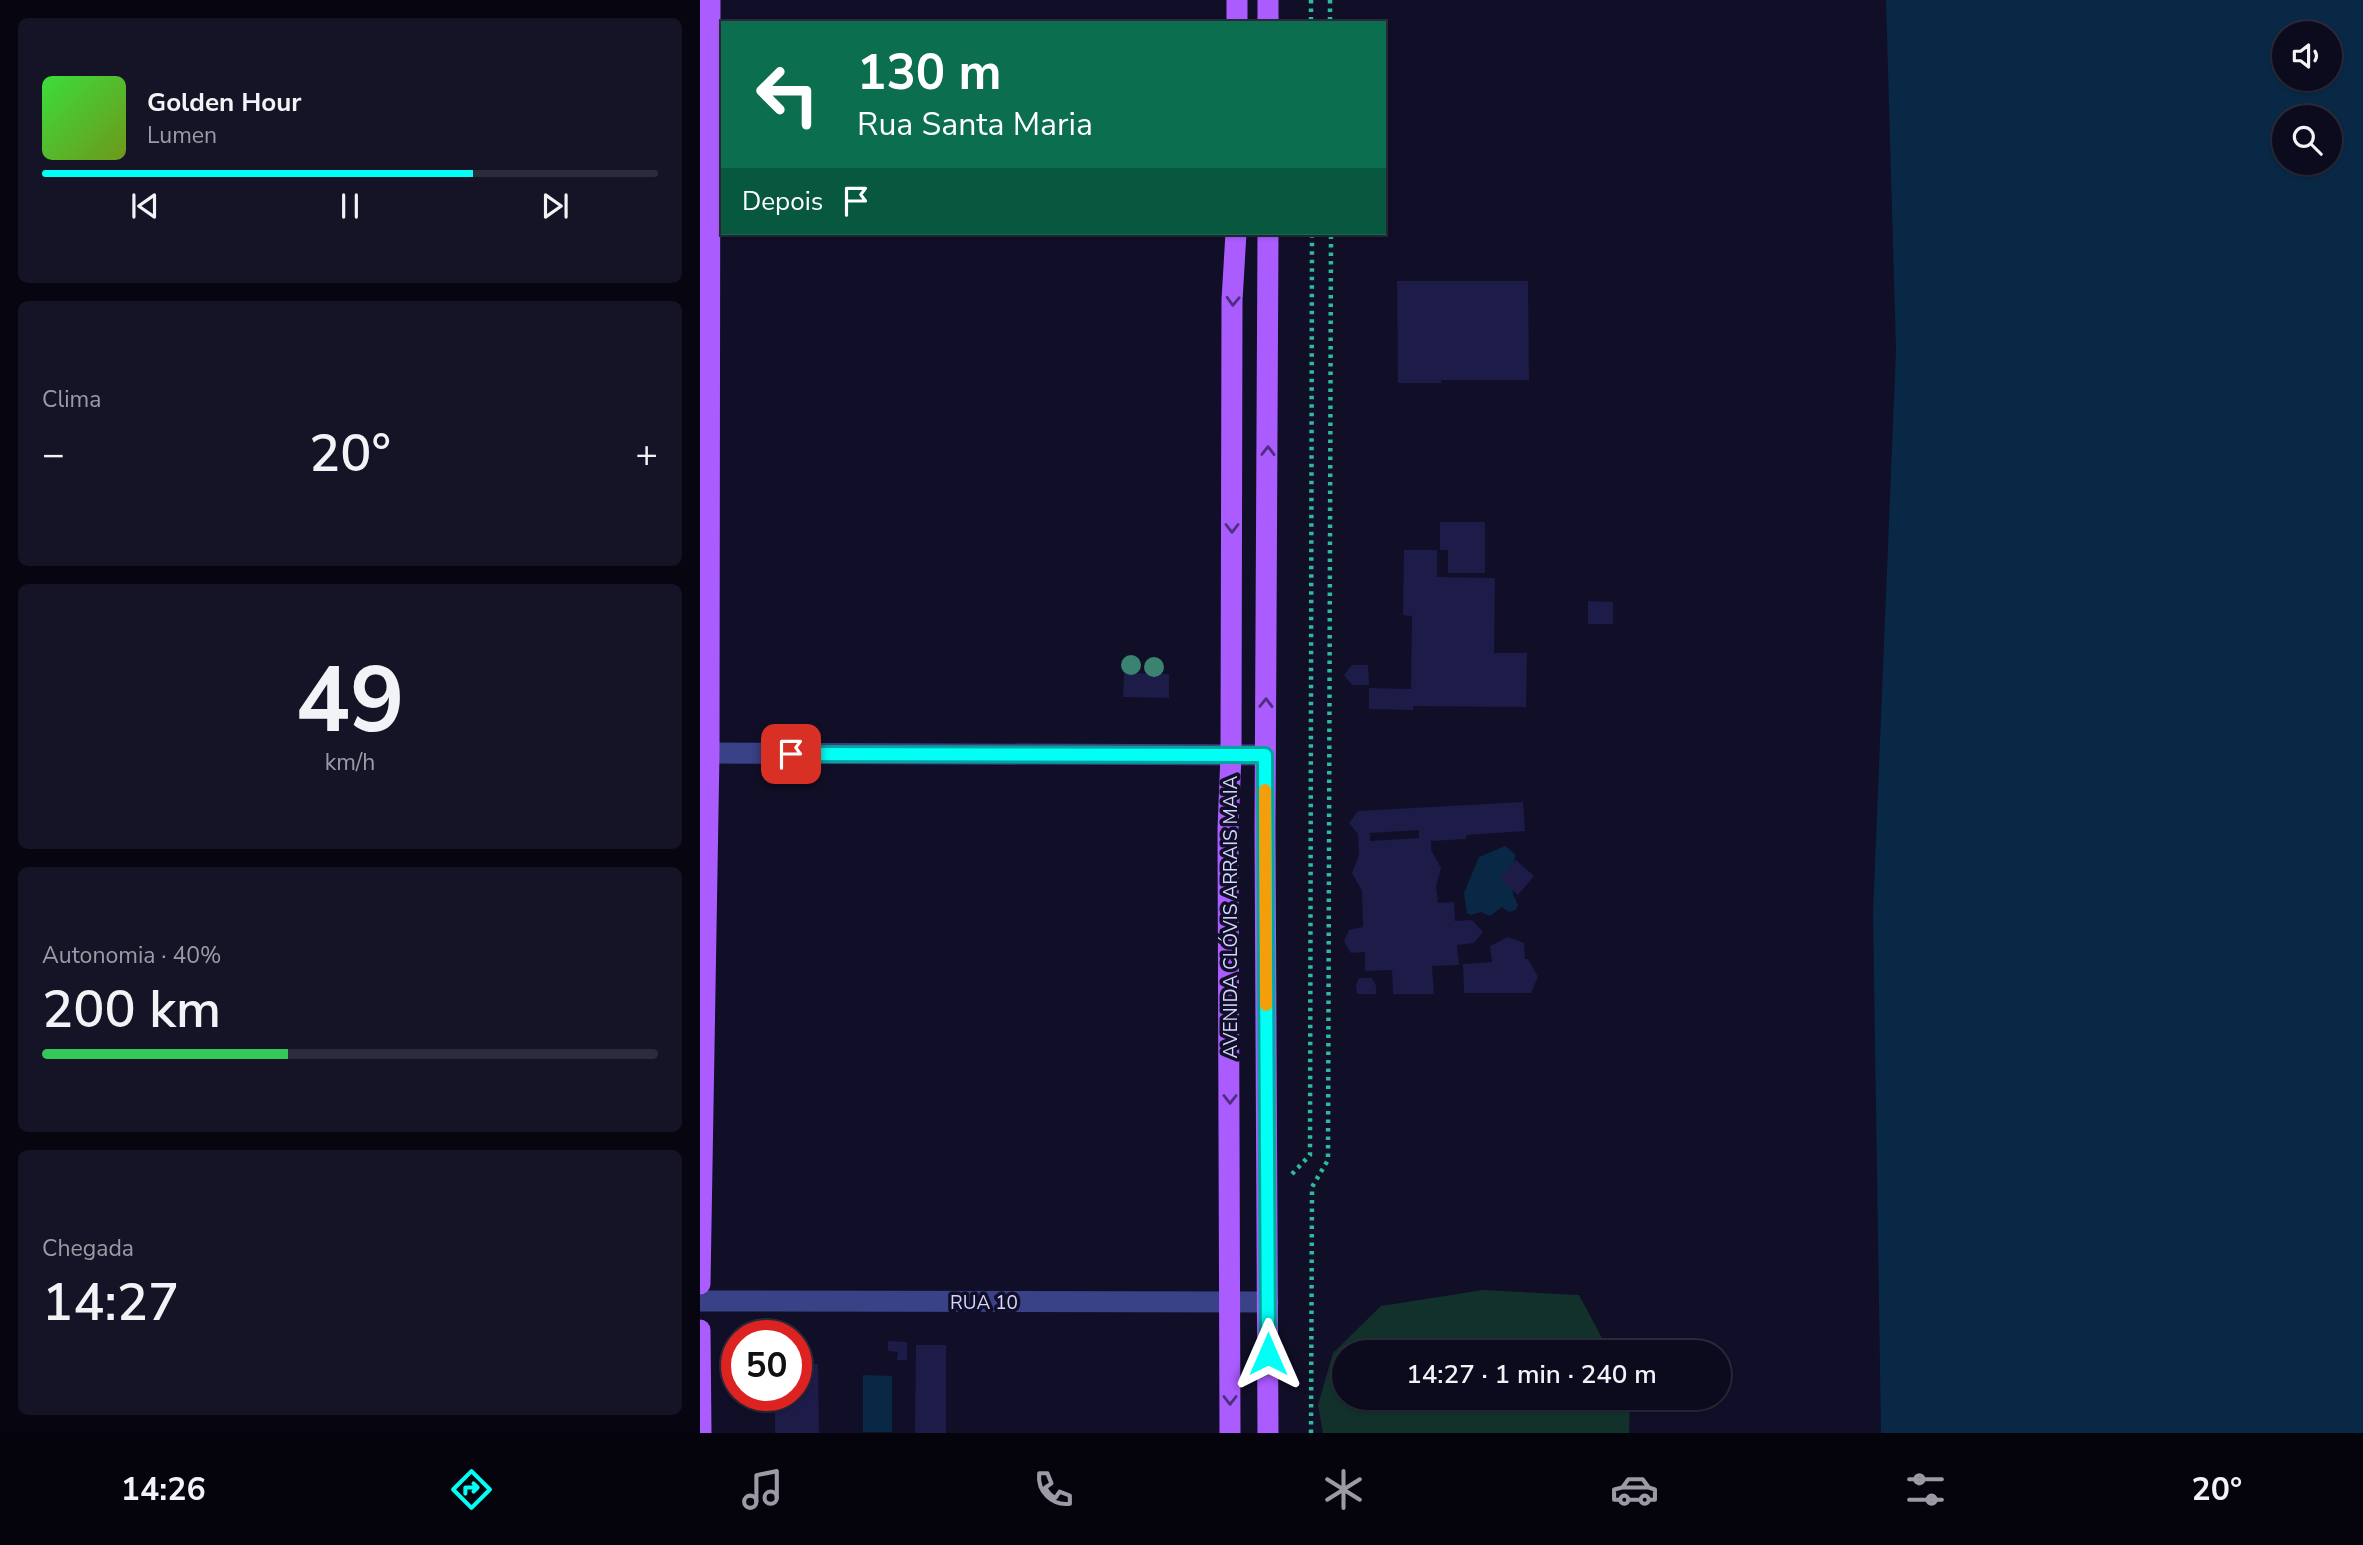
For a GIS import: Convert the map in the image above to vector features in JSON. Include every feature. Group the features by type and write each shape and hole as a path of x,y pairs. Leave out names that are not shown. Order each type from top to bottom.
{"main road":[{"path":"700,1284 711,216 710,0"},
{"path":"1237,0 1237,21"},
{"path":"1268,0 1268,21"},
{"name":"AVENIDA CLÓVIS ARRAIS MAIA","path":"1230,1433 1228,829 1231,755 1232,300 1237,235"},
{"name":"AVENIDA CLÓVIS ARRAIS MAIA","path":"1268,235 1265,755 1268,1433"},
{"path":"700,1330 701,1433"}],"street":[{"path":"704,753 1265,755"},
{"name":"RUA 10","path":"700,1301 1268,1302"}],"path":[{"path":"1311,0 1311,21"},
{"path":"1330,0 1330,21"},
{"path":"1289,1177 1310,1155 1312,235"},
{"path":"1311,1433 1312,1187 1328,1160 1331,235"}],"green space":[{"path":"1483,1290 1579,1295 1603,1340 1346,1340 1381,1306"},
{"path":"1332,1356 1332,1410 1630,1410 1629,1433 1323,1433 1318,1405"}],"water":[{"path":"1886,0 2363,0 2363,1433 1881,1433 1873,913 1896,350"},
{"path":"1505,846 1515,854 1512,885 1518,905 1516,910 1509,912 1502,907 1490,916 1481,912 1471,915 1467,913 1464,893 1479,857"},
{"path":"863,1375 892,1376 892,1432 863,1432"}],"building":[{"path":"1397,281 1528,281 1529,380 1398,383"},
{"path":"1440,522 1485,522 1485,573 1448,573 1448,550 1440,550"},
{"path":"1404,550 1437,550 1437,577 1495,578 1494,653 1527,653 1526,707 1413,706 1413,710 1369,709 1369,688 1411,689 1412,616 1403,615"},
{"path":"1588,601 1613,602 1613,624 1588,624"},
{"path":"1352,665 1368,665 1369,685 1352,685 1344,675"},
{"path":"1124,673 1169,674 1169,698 1123,697"},
{"path":"1523,802 1525,831 1466,835 1466,839 1431,841 1431,850 1441,868 1436,886 1438,903 1454,902 1455,921 1472,920 1483,932 1474,943 1457,945 1459,965 1432,966 1434,994 1393,994 1392,970 1365,971 1365,952 1351,953 1344,941 1349,930 1363,927 1362,891 1352,873 1359,855 1358,834 1349,823 1358,811","holes":["1419,830 1419,838 1370,841 1370,833"]},
{"path":"1516,860 1534,876 1518,895 1500,879"},
{"path":"1508,937 1524,943 1525,959 1528,959 1538,977 1531,993 1464,993 1463,964 1492,962 1490,946"},
{"path":"1359,978 1372,978 1376,994 1357,994 1356,985"},
{"path":"888,1341 907,1342 907,1360 897,1360 898,1352 888,1351"},
{"path":"916,1345 946,1345 946,1433 915,1433"},
{"path":"812,1364 818,1364 819,1433 775,1433 775,1411 812,1411"}],"slow traffic":[{"path":"1265,790 1266,1005"}],"route":[{"path":"791,754 1265,755 1268,1354"}]}
